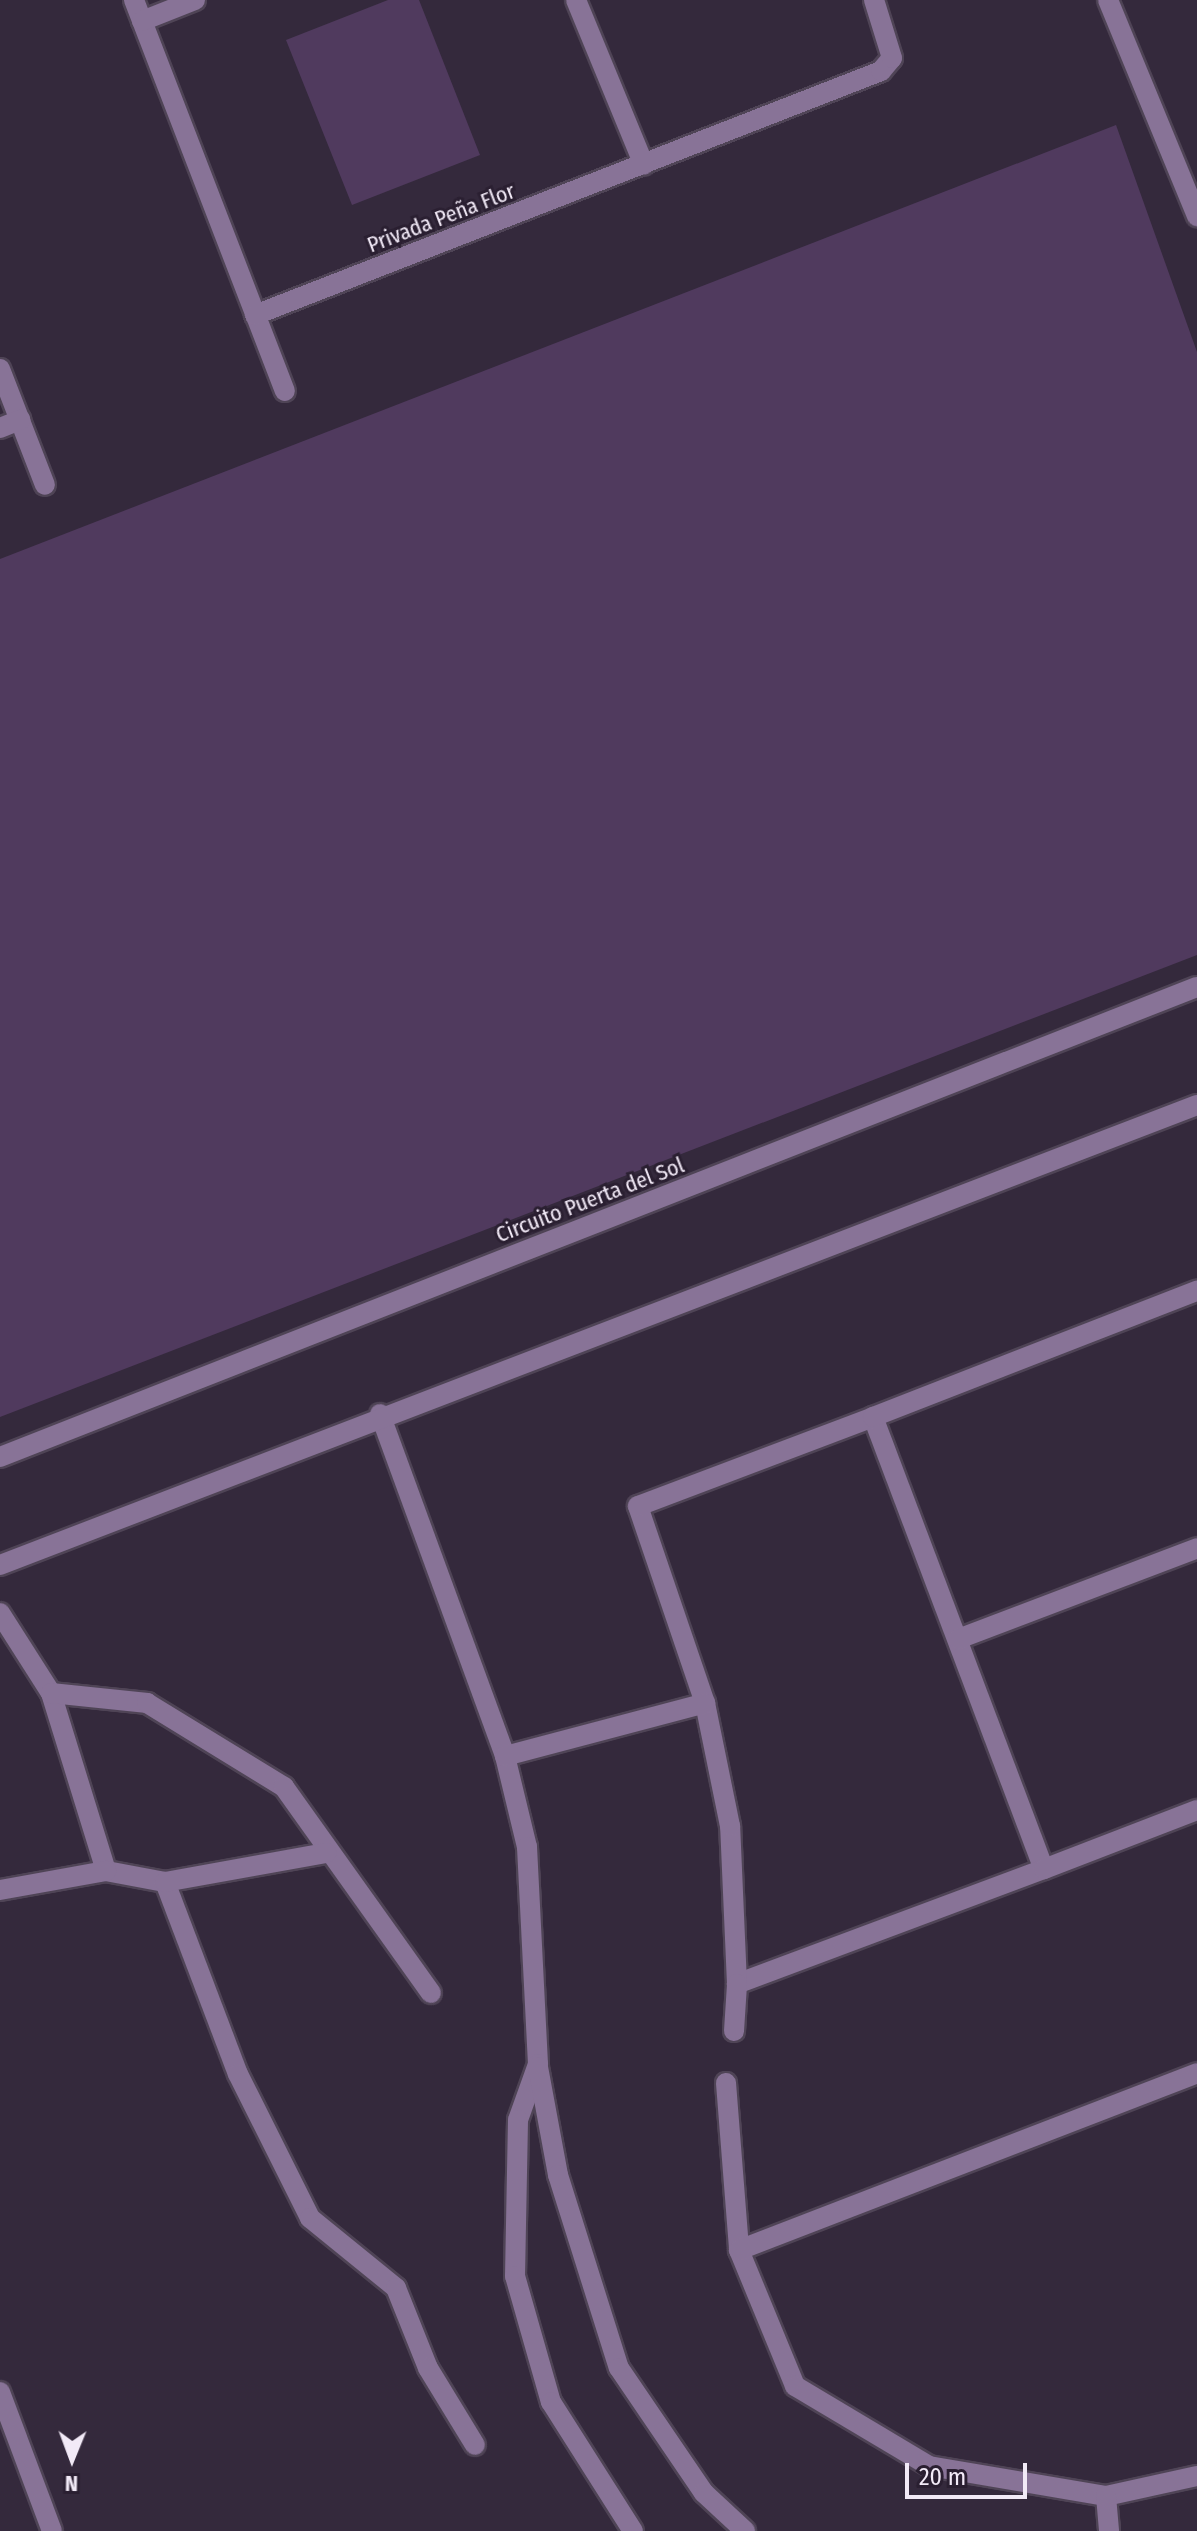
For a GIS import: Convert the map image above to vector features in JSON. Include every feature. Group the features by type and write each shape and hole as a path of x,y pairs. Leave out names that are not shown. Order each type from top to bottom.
{"street":[{"path":"134,0 285,391"},
{"path":"142,21 195,0"},
{"path":"576,0 644,165"},
{"name":"Privada Peña Flor","path":"255,315 881,71 892,58 874,0"},
{"path":"1108,0 1197,216"},
{"path":"0,369 45,485"},
{"path":"0,428 20,420"},
{"name":"Circuito Puerta del Sol","path":"0,1457 1197,987"},
{"path":"0,1565 380,1414 1197,1105"},
{"path":"734,2031 737,1984 730,1826 705,1703 638,1506 1197,1291"},
{"path":"380,1414 505,1756 527,1847 538,2064 558,2175 619,2368 704,2493 745,2531"},
{"path":"873,1417 1044,1869"},
{"path":"958,1639 1197,1548"},
{"path":"0,1613 51,1693 106,1871"},
{"path":"51,1693 147,1703 284,1787 326,1853 431,1993"},
{"path":"505,1756 705,1703"},
{"path":"737,1984 1197,1810"},
{"path":"0,1890 106,1871 165,1882 326,1853"},
{"path":"165,1882 238,2074 310,2218 396,2288 428,2368 475,2445"},
{"path":"538,2064 518,2120 515,2276 551,2402 633,2531"},
{"path":"739,2250 1197,2073"},
{"path":"726,2083 739,2250 795,2386 929,2466 1106,2496 1197,2476"},
{"path":"0,2392 52,2531"},
{"path":"1106,2496 1109,2531"}],"shaded area":[{"path":"388,0 419,0 480,155 352,205 286,40"},
{"path":"1116,125 1197,352 1197,955 0,1417 0,559"}]}
